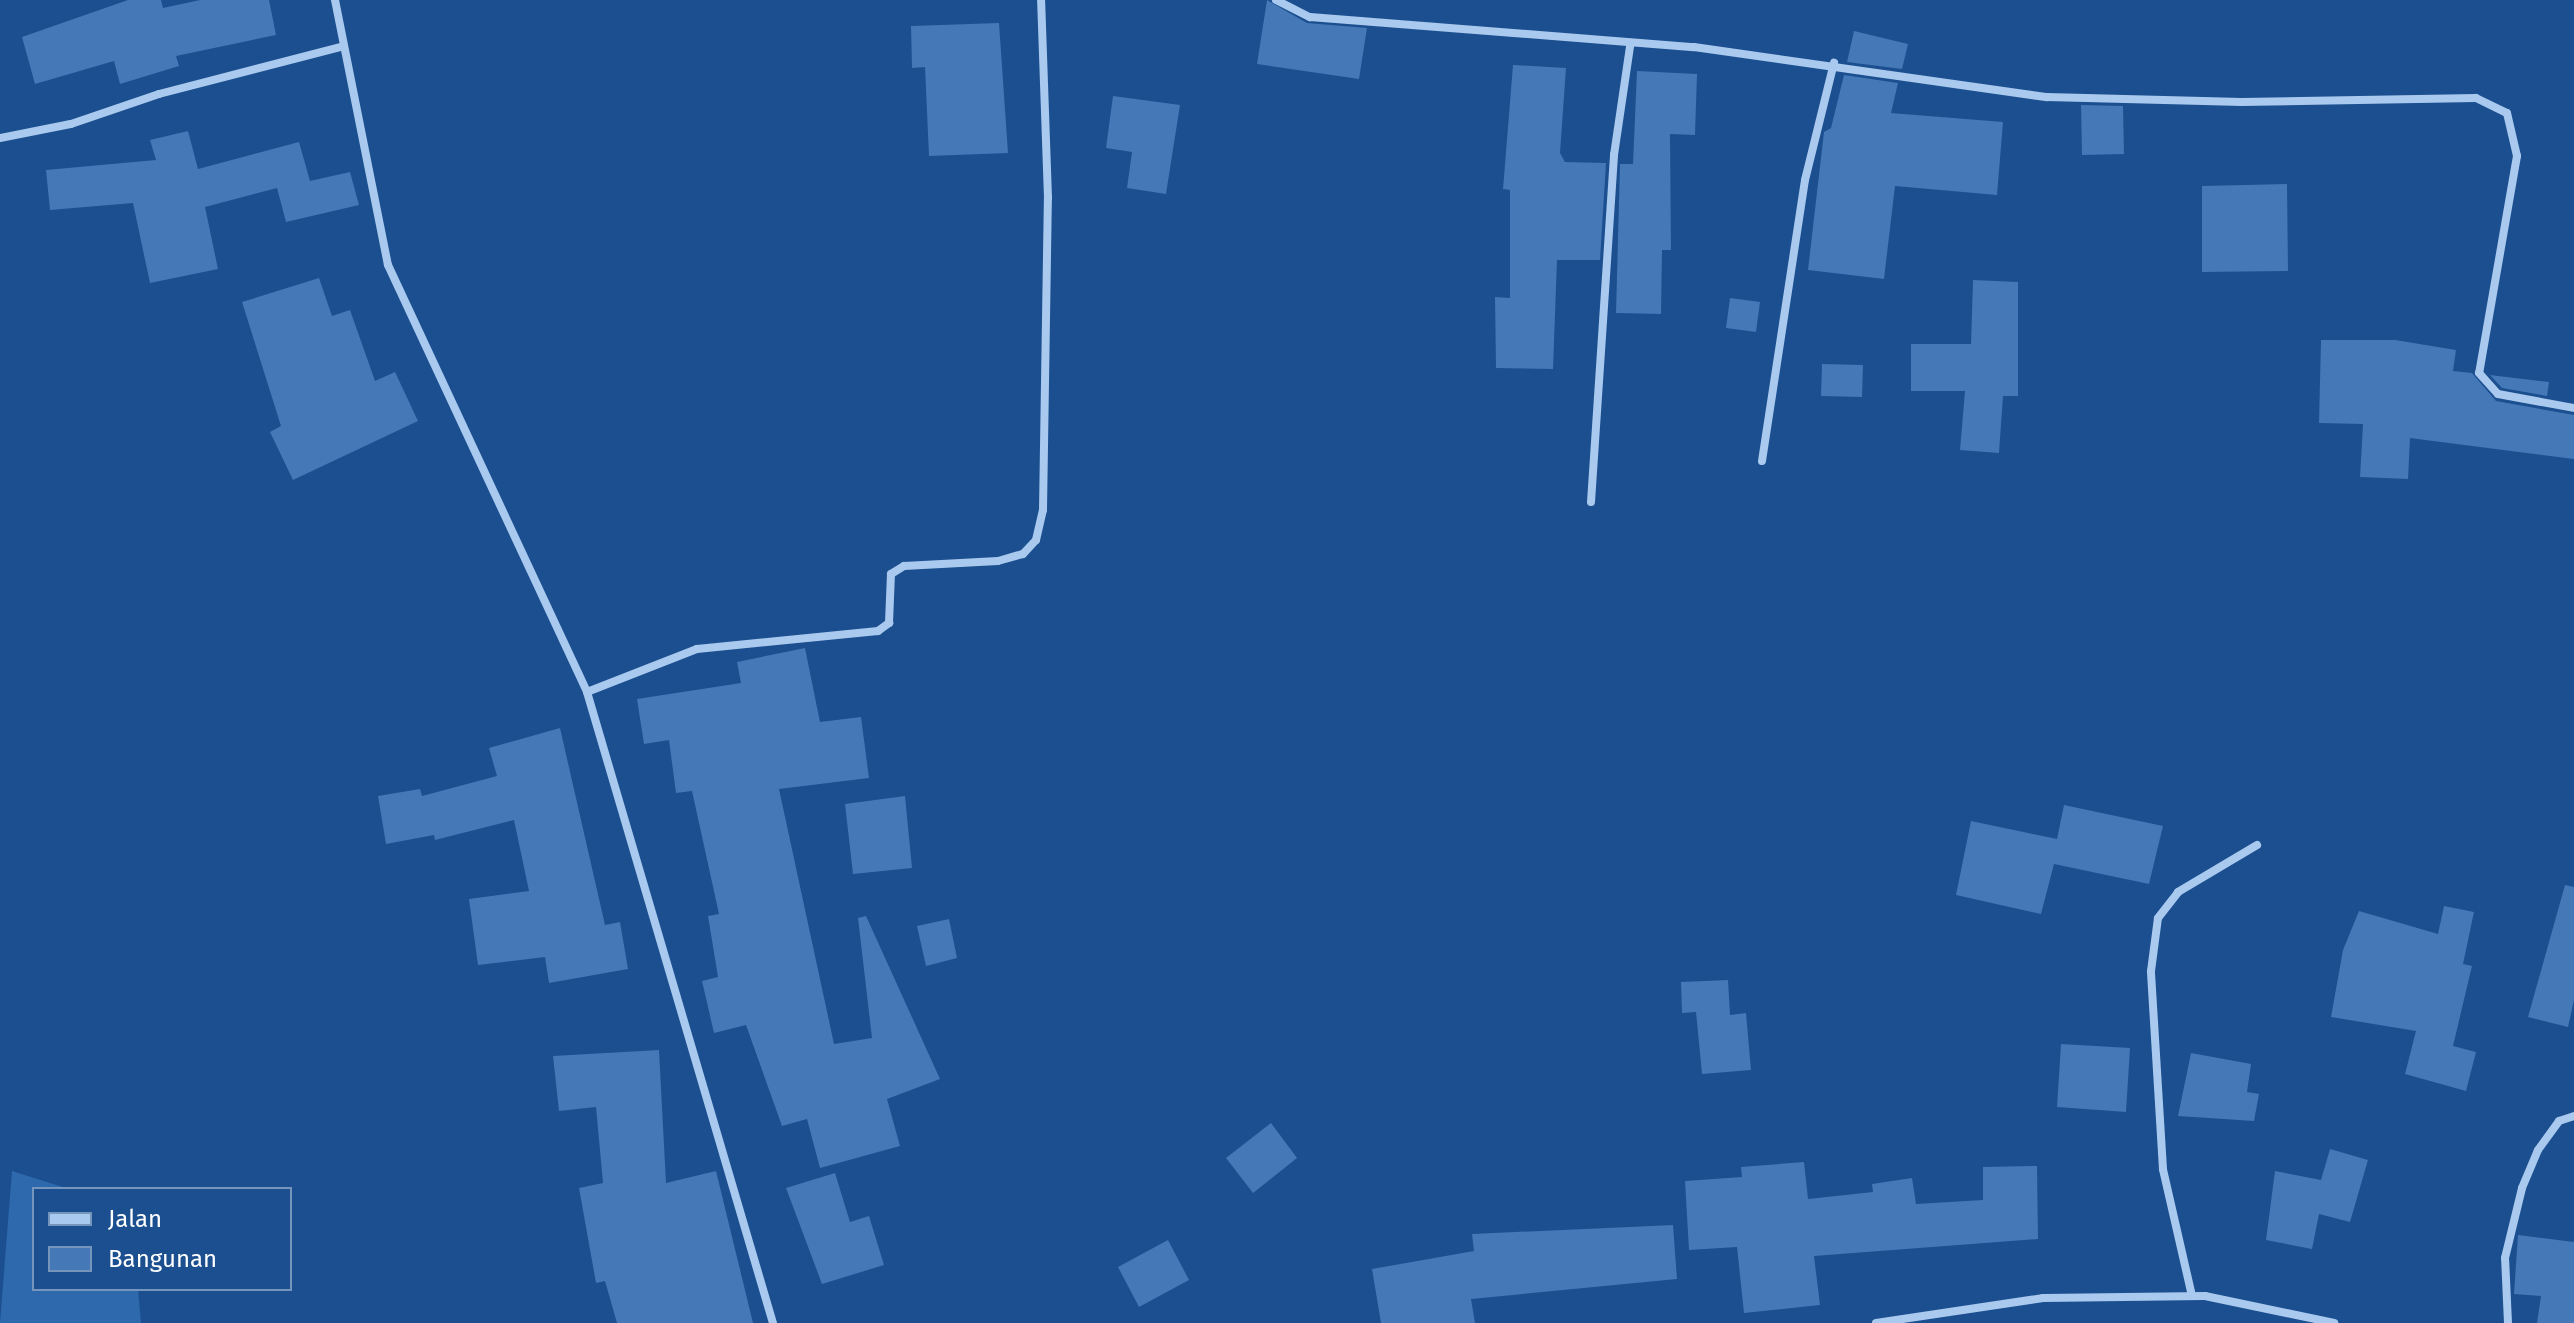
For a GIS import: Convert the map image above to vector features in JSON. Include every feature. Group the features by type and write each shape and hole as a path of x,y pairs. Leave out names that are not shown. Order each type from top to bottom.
{"street":[{"path":"335,0 392,277 587,692 773,1323"},
{"path":"587,692 665,657 697,649 878,631 889,623 891,574 904,566 998,561 1023,554 1036,540 1043,510 1048,198 1041,0"},
{"path":"1276,0 1310,17 1834,63 2047,97 2242,102 2476,98 2495,104 2515,130 2517,156 2479,373 2498,394 2574,408"},
{"path":"0,138 71,124 159,94 344,46"},
{"path":"1591,502 1614,155 1630,46"},
{"path":"1762,461 1805,180 1834,63"},
{"path":"2192,1296 2163,1169 2151,971 2158,918 2178,892 2257,845"},
{"path":"2508,1323 2505,1258 2522,1188 2538,1150 2559,1121 2574,1116"},
{"path":"1876,1323 2043,1298 2192,1296 2334,1323"}],"shaded area":[{"path":"12,1171 63,1187 32,1187 32,1291 138,1291 141,1323 0,1323"}],"building":[{"path":"128,0 161,0 163,8 200,0 269,0 276,35 176,56 179,66 120,84 114,61 35,84 22,37"},
{"path":"1267,0 1307,23 1367,28 1359,79 1257,64"},
{"path":"999,23 1008,153 929,156 925,67 912,68 911,26"},
{"path":"1854,31 1908,44 1902,69 1847,62"},
{"path":"1513,65 1566,68 1560,153 1565,162 1606,163 1600,260 1557,260 1553,369 1496,368 1495,297 1510,298 1510,190 1503,189"},
{"path":"1637,71 1697,74 1695,135 1670,134 1671,250 1662,250 1661,314 1616,313 1620,164 1633,164"},
{"path":"1844,75 1898,83 1891,113 2003,122 1997,195 1895,186 1884,279 1808,270 1824,132 1831,128"},
{"path":"1113,96 1180,105 1166,194 1127,188 1132,152 1106,148"},
{"path":"2081,105 2123,106 2124,154 2082,155"},
{"path":"188,131 198,169 299,142 310,181 350,172 359,205 286,222 277,188 205,207 218,269 150,283 133,203 50,210 46,170 156,160 150,140"},
{"path":"2287,184 2288,271 2202,272 2202,186"},
{"path":"319,278 332,316 350,310 375,381 395,372 418,421 293,480 270,432 281,426 242,302"},
{"path":"1973,280 2018,282 2018,396 2003,396 1999,453 1960,450 1965,391 1911,391 1911,344 1971,344"},
{"path":"1730,298 1760,302 1756,332 1726,328"},
{"path":"2321,340 2395,340 2456,350 2453,371 2472,373 2496,401 2574,415 2574,459 2410,438 2408,479 2360,477 2363,424 2319,423"},
{"path":"1822,364 1863,365 1862,397 1821,396"},
{"path":"2490,375 2549,382 2547,396 2502,388"},
{"path":"805,648 820,722 861,717 869,778 779,789 834,1044 872,1038 858,918 866,916 940,1079 887,1099 900,1146 820,1168 807,1119 782,1126 746,1025 714,1033 702,981 718,977 708,916 719,914 692,791 676,793 669,740 644,744 637,699 741,683 737,662"},
{"path":"560,728 605,925 620,922 628,969 549,983 545,957 478,965 469,899 529,891 514,820 435,840 434,835 386,844 378,796 420,789 422,796 497,776 489,748"},
{"path":"905,796 912,868 853,874 845,804"},
{"path":"2064,805 2163,826 2149,884 2054,864 2041,914 1956,895 1971,821 2057,839"},
{"path":"2565,885 2574,887 2574,1000 2568,1027 2528,1017"},
{"path":"2444,906 2474,912 2463,964 2472,966 2453,1046 2476,1052 2466,1091 2405,1074 2416,1031 2331,1017 2343,950 2359,911 2438,934"},
{"path":"949,919 957,958 926,966 917,926"},
{"path":"1728,980 1730,1015 1746,1013 1751,1070 1702,1074 1696,1012 1682,1013 1681,982"},
{"path":"2061,1044 2130,1048 2126,1112 2057,1107"},
{"path":"659,1050 666,1183 716,1171 753,1323 617,1323 605,1281 596,1283 579,1188 603,1183 596,1107 559,1111 553,1056"},
{"path":"2191,1053 2251,1064 2247,1092 2259,1094 2254,1121 2178,1116"},
{"path":"1271,1123 1297,1158 1253,1193 1226,1158"},
{"path":"2330,1149 2368,1160 2350,1222 2319,1214 2312,1249 2266,1240 2275,1171 2321,1180"},
{"path":"1804,1162 1808,1199 1873,1192 1872,1184 1912,1178 1916,1204 1983,1200 1983,1167 2037,1166 2038,1239 1814,1256 1820,1305 1744,1313 1737,1247 1689,1250 1685,1181 1742,1177 1741,1167"},
{"path":"835,1173 850,1222 869,1216 884,1265 822,1284 786,1188"},
{"path":"1673,1225 1677,1279 1471,1299 1475,1323 1381,1323 1372,1269 1474,1251 1472,1234"},
{"path":"2518,1235 2574,1242 2574,1323 2537,1323 2541,1296 2514,1294"},
{"path":"1168,1240 1189,1280 1139,1307 1118,1267"}]}
